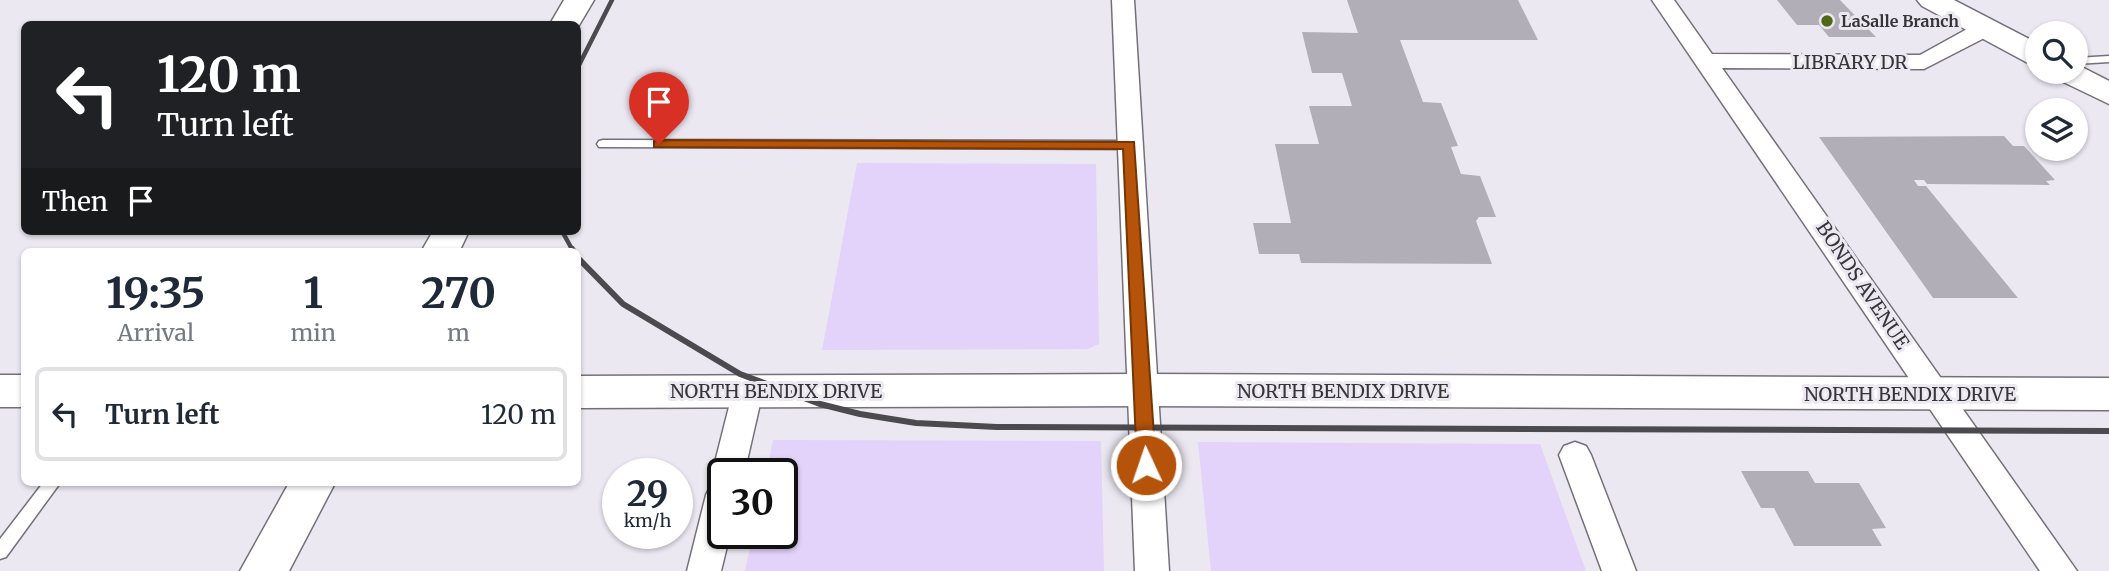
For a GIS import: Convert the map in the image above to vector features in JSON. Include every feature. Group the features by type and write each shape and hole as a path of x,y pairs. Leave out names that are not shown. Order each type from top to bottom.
{"street":[{"path":"567,21 579,0"},
{"path":"1123,0 1152,571"},
{"name":"BONDS AVENUE","path":"1663,0 2060,571"},
{"path":"1932,0 2025,49"},
{"name":"LIBRARY DR","path":"1705,61 1924,62 1986,28"},
{"path":"2088,83 2109,94"},
{"name":"NORTH BENDIX DRIVE","path":"581,392 1142,390 2109,394"},
{"path":"0,391 21,391"},
{"path":"732,458 748,391"},
{"path":"1575,455 1619,571"},
{"path":"264,571 310,486"},
{"path":"704,571 710,549"}],"lane":[{"path":"2088,60 2109,59"},
{"path":"603,144 1129,145"},
{"path":"0,552 49,486"}],"shaded area":[{"path":"857,163 1096,164 1099,344 1088,349 822,350"},
{"path":"773,440 1101,441 1104,571 745,571 750,549 798,549 798,458 769,458"},
{"path":"1198,442 1540,444 1586,571 1211,571"}],"building":[{"path":"1347,0 1518,0 1538,40 1400,40 1423,102 1441,103 1458,146 1451,147 1461,174 1480,176 1496,217 1479,217 1476,221 1492,264 1301,263 1299,254 1259,254 1253,223 1291,223 1275,144 1319,144 1309,106 1352,106 1342,73 1312,73 1302,32 1358,33"},
{"name":"LaSalle Branch","path":"1777,0 1840,0 1876,37 1829,37 1819,25 1797,25"},
{"path":"2004,136 2013,146 2024,146 2025,161 2038,161 2055,180 2046,181 2050,185 1927,184 1924,180 1914,180 1918,186 1926,186 2018,298 1933,298 1819,137"},
{"path":"1741,471 1808,471 1815,483 1859,483 1886,528 1872,529 1882,546 1794,546 1774,508 1761,508"}],"railway":[{"path":"581,61 612,0"},
{"path":"564,235 571,248"},
{"path":"581,261 623,304 740,374 820,404 916,423 997,427 2109,431"}],"place":[{"name":"LaSalle Branch","path":"1827,21"}],"route":[{"path":"659,144 1129,145 1146,465"}]}
